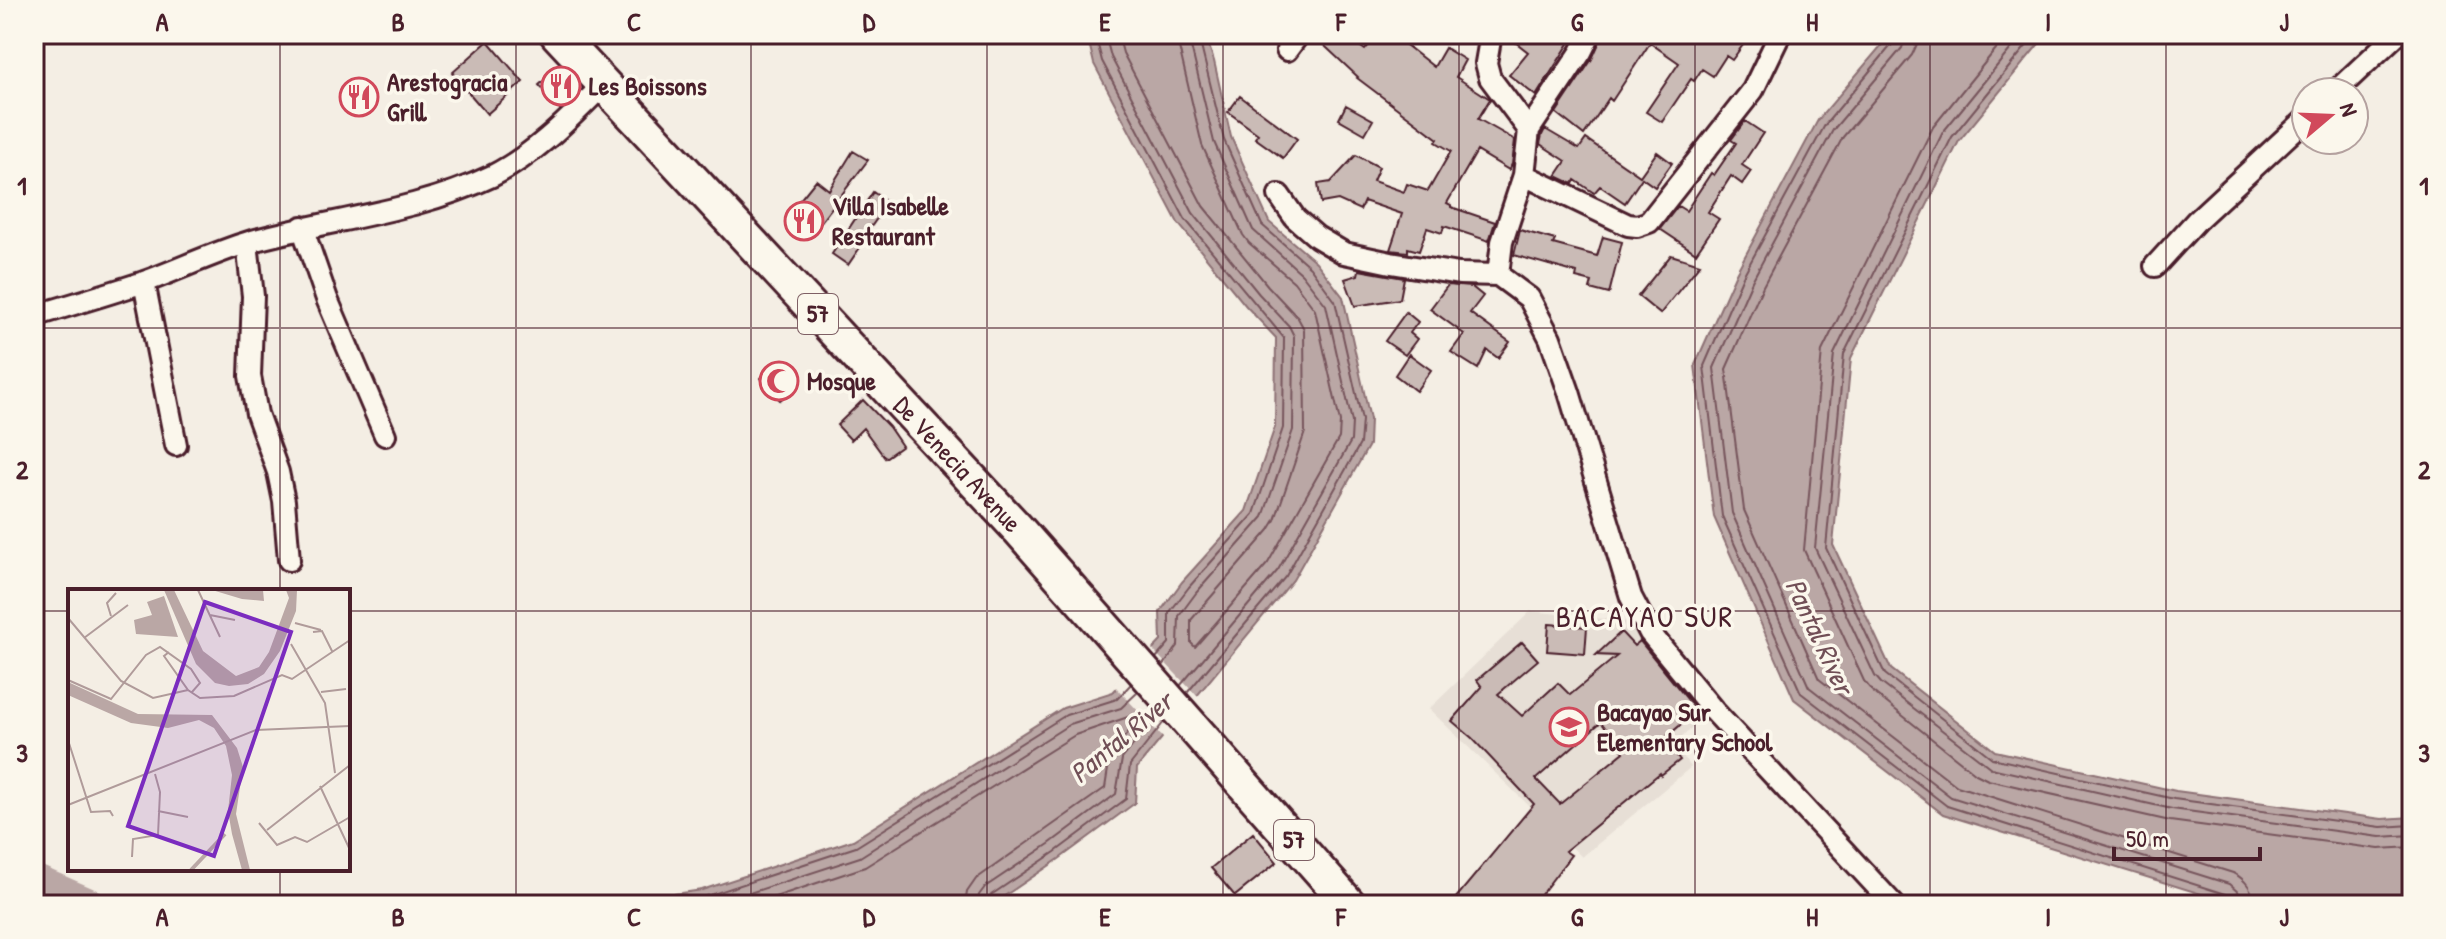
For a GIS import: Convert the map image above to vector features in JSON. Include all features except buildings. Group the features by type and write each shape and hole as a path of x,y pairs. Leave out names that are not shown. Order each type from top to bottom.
{"highway":[{"name":"De Venecia Avenue","path":"557,34 1018,529 1350,905"}],"street":[{"path":"1491,34 1486,63 1490,78 1529,130"},
{"path":"1498,275 1502,242 1524,175 1529,130 1590,34"},
{"path":"1524,175 1628,225 1649,222 1753,90 1780,34"},
{"path":"2352,76 2397,34"},
{"path":"34,316 144,282 247,243 302,227 439,198 494,175 524,156 557,131 604,84"},
{"path":"2155,266 2197,220 2290,134"},
{"path":"1279,195 1295,218 1317,237 1344,253 1459,274 1498,275 1529,298 1550,338 1631,597 1650,633 1715,712 1888,900"},
{"path":"302,227 327,299 385,435"},
{"path":"247,243 253,296 250,376 257,414 278,472 289,560"},
{"path":"144,282 176,445"}],"shaded area":[{"name":"Bacayao Sur Elementary School","path":"1531,611 1631,622 1708,710 1675,745 1691,767 1582,857 1429,709"}],"water":[{"path":"1087,34 1205,34 1231,137 1269,222 1316,262 1343,297 1370,419 1369,445 1293,580 1137,768 1135,803 991,905 601,905 702,890 853,840 1063,708 1113,692 1161,641 1160,612 1182,582 1246,511 1275,427 1276,338 1178,223 1094,64"},
{"path":"1891,34 2047,34 1959,141 1851,358 1833,545 1891,669 1995,751 2176,791 2382,819 2412,817 2412,905 2264,905 2224,901 1943,814 1794,699 1714,517 1695,365 1736,273 1818,120"}],"pier":[{"path":"1150,647 1199,698 1165,740 1114,685"}],"waterway":[{"name":"Pantal River","path":"34,881 89,905"}],"place":[{"name":"Les Boissons","path":"561,86"},
{"name":"Arestogracia Grill","path":"359,97"},
{"name":"Villa Isabelle Restaurant","path":"804,221"},
{"name":"Mosque","path":"779,381"},
{"name":"Bacayao Sur Elementary School","path":"1569,727"}],"district":[{"name":"BACAYAO SUR","path":"1645,617"}]}
